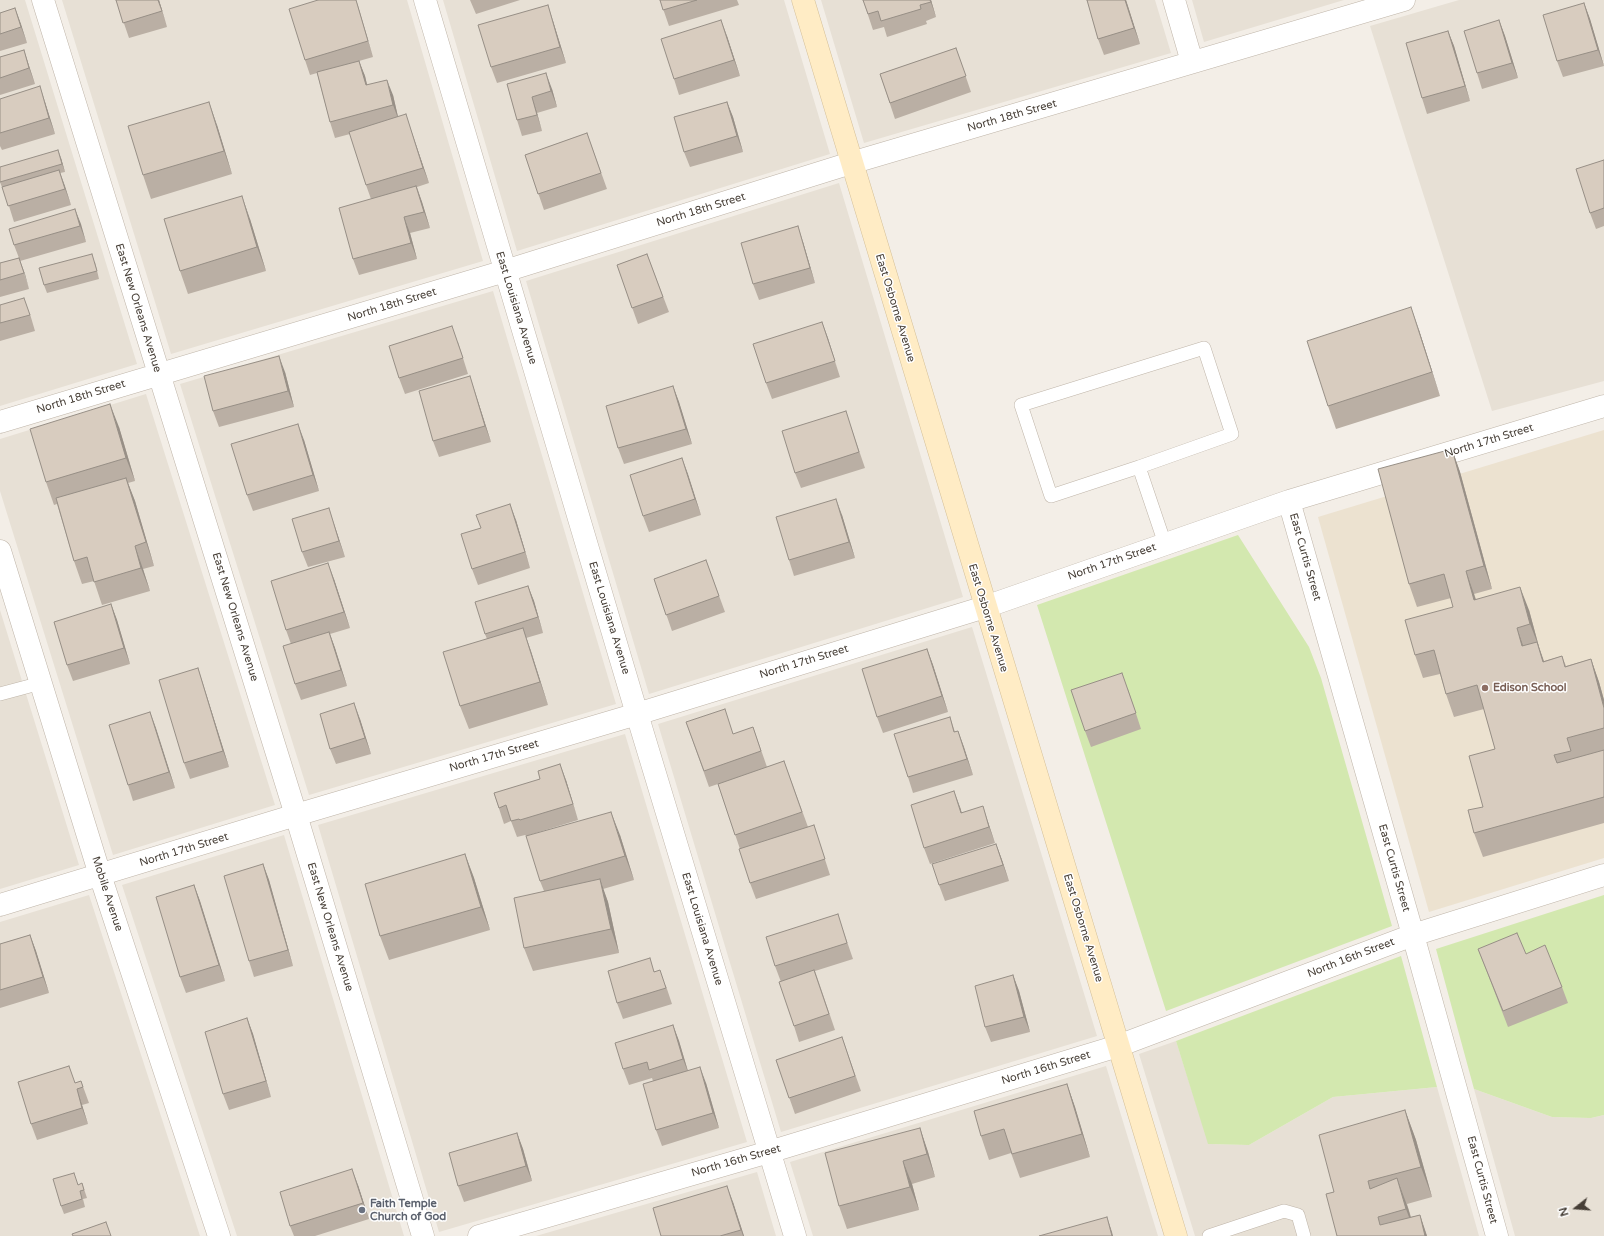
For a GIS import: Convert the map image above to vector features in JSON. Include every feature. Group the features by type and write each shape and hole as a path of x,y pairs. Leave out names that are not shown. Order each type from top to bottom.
{"street":[{"name":"East New Orleans Avenue","path":"43,0 296,815 422,1236"},
{"name":"East Louisiana Avenue","path":"425,0 637,714 795,1236"},
{"name":"East Osborne Avenue","path":"802,0 1176,1236"},
{"path":"1174,0 1192,62"},
{"name":"North 18th Street","path":"0,422 505,271 851,163 1404,0"},
{"name":"North 17th Street","path":"0,905 637,714 985,607 1289,501 1604,406"},
{"name":"East Curtis Street","path":"1289,501 1414,935 1497,1236"},
{"name":"Mobile Avenue","path":"0,550 100,875 219,1236"},
{"name":"North 16th Street","path":"480,1236 769,1152 1118,1046 1414,935 1604,875"}],"lane":[{"path":"1204,348 1232,434 1139,467 1051,496 1021,404 1204,348"},
{"path":"1139,467 1165,544"},
{"path":"0,694 41,683"},
{"path":"1209,1236 1284,1211 1298,1215 1304,1236"}],"shaded area":[{"path":"0,0 25,0 137,364 0,406"},
{"path":"62,0 407,0 483,261 171,354"},
{"path":"443,0 784,0 830,154 517,251"},
{"path":"821,0 1155,0 1171,53 864,143"},
{"path":"1192,0 1344,0 1204,42"},
{"path":"1459,0 1604,0 1604,381 1492,411 1370,26"},
{"path":"839,183 963,597 649,694 526,281"},
{"path":"493,291 616,704 309,795 180,384"},
{"path":"146,394 275,805 113,855 0,491 0,439"},
{"name":"Edison School","path":"1604,430 1604,858 1429,912 1318,517"},
{"path":"0,610 79,865 0,889"},
{"path":"972,627 1097,1036 781,1132 658,724"},
{"path":"625,734 747,1142 439,1232 318,825"},
{"path":"284,835 404,1236 237,1236 122,885"},
{"path":"89,895 200,1236 0,1236 0,922"},
{"path":"1176,1041 1209,1144 1249,1145 1333,1097 1437,1087 1479,1236 1195,1236 1139,1054"},
{"path":"1106,1066 1158,1236 813,1236 790,1162"},
{"path":"1474,1089 1552,1117 1591,1118 1604,1115 1604,1236 1515,1236"},
{"path":"757,1172 776,1236 536,1236"}],"green space":[{"path":"1238,535 1309,647 1321,678 1392,926 1166,1011 1037,605"},
{"path":"1604,895 1604,1115 1591,1118 1552,1117 1474,1089 1436,949"},
{"path":"1401,956 1437,1087 1333,1097 1249,1145 1208,1144 1176,1041"}],"building":[{"path":"116,0 158,0 162,11 123,23"},
{"path":"318,0 356,0 368,41 305,60 289,9"},
{"path":"660,0 697,0 663,10"},
{"path":"863,0 930,0 931,2 920,5 921,9 881,21 878,11 868,14"},
{"path":"1087,0 1125,0 1134,28 1098,39"},
{"path":"1584,3 1598,50 1557,61 1543,15"},
{"path":"548,5 560,47 491,67 478,25"},
{"path":"15,8 21,27 0,34 0,13"},
{"path":"721,20 734,60 674,79 661,39"},
{"path":"1499,20 1512,63 1477,73 1464,31"},
{"path":"1448,31 1465,86 1422,98 1406,43"},
{"path":"956,48 966,76 890,103 880,74"},
{"path":"24,50 29,68 0,78 0,57"},
{"path":"359,61 366,85 387,80 393,105 330,122 317,72"},
{"path":"546,73 551,91 532,97 537,115 517,120 507,84"},
{"path":"40,86 49,118 0,133 0,99"},
{"path":"209,102 224,151 143,175 128,126"},
{"path":"727,102 737,136 684,152 674,117"},
{"path":"406,114 423,168 366,185 349,132"},
{"path":"587,133 601,173 538,194 525,155"},
{"path":"58,150 62,164 0,182 0,167"},
{"path":"1604,160 1604,208 1590,213 1576,169"},
{"path":"59,170 65,189 8,206 2,187"},
{"path":"416,186 424,212 404,217 411,243 353,259 339,208"},
{"path":"242,196 257,247 180,271 164,219"},
{"path":"75,209 80,226 14,245 9,229"},
{"path":"798,226 810,268 753,284 741,243"},
{"path":"92,254 97,271 44,285 39,268"},
{"path":"647,254 663,297 632,308 617,265"},
{"path":"19,258 24,273 0,280 0,263"},
{"path":"24,298 30,315 0,323 0,305"},
{"path":"1411,307 1432,372 1328,406 1307,341"},
{"path":"822,322 835,361 766,383 753,344"},
{"path":"452,326 463,358 399,378 389,346"},
{"path":"279,356 288,391 213,411 204,376"},
{"path":"470,376 485,426 433,441 419,391"},
{"path":"673,386 686,429 618,448 606,406"},
{"path":"110,404 126,458 46,482 30,429"},
{"path":"846,411 859,452 795,473 782,431"},
{"path":"298,424 313,475 247,495 231,444"},
{"path":"1452,449 1484,566 1466,571 1474,600 1520,587 1530,624 1517,628 1522,646 1537,642 1543,662 1562,656 1565,667 1591,659 1604,708 1604,728 1567,738 1571,751 1554,755 1557,763 1604,750 1604,797 1474,833 1468,810 1483,807 1469,756 1495,749 1477,685 1446,694 1434,650 1415,655 1405,620 1453,607 1444,574 1409,584 1378,469"},
{"path":"682,458 695,499 643,516 630,475"},
{"path":"126,478 146,542 135,546 141,568 94,582 87,557 74,561 56,498"},
{"path":"836,499 849,542 789,560 776,517"},
{"path":"510,504 525,552 472,569 461,534 481,528 476,515"},
{"path":"329,508 339,541 302,552 292,519"},
{"path":"706,560 719,596 666,615 654,579"},
{"path":"328,563 344,612 286,630 271,581"},
{"path":"528,586 538,617 485,634 475,602"},
{"path":"111,604 124,648 67,665 54,622"},
{"path":"523,628 540,682 460,706 443,652"},
{"path":"329,632 341,670 295,684 283,646"},
{"path":"927,649 942,696 877,717 862,669"},
{"path":"198,668 223,751 184,763 159,680"},
{"path":"1122,673 1136,713 1085,731 1071,690"},
{"path":"354,703 365,738 330,749 320,714"},
{"path":"725,709 733,734 753,727 761,751 704,771 686,722"},
{"path":"150,712 169,772 128,785 109,725"},
{"path":"950,717 954,732 958,731 967,759 908,777 894,734"},
{"path":"784,761 802,812 735,835 718,784"},
{"path":"560,764 573,804 520,820 511,821 506,805 499,808 494,793 540,779 538,771"},
{"path":"954,791 961,813 983,806 989,827 924,848 911,805"},
{"path":"611,812 625,856 540,881 526,836"},
{"path":"814,825 825,859 750,883 739,849"},
{"path":"996,844 1003,865 939,885 932,864"},
{"path":"465,854 481,907 380,936 365,884"},
{"path":"263,864 288,950 249,961 224,876"},
{"path":"600,879 611,929 524,948 514,898"},
{"path":"194,885 219,965 180,977 156,897"},
{"path":"838,914 847,943 775,966 766,937"},
{"path":"1517,933 1526,954 1545,945 1562,987 1503,1011 1478,949"},
{"path":"30,935 43,977 0,990 0,944"},
{"path":"650,958 654,972 660,970 666,988 617,1003 608,971"},
{"path":"814,970 829,1014 794,1026 779,982"},
{"path":"1013,975 1024,1017 985,1027 975,986"},
{"path":"247,1018 266,1081 223,1094 205,1032"},
{"path":"673,1025 683,1059 649,1070 647,1062 623,1069 615,1043"},
{"path":"842,1037 855,1076 789,1098 776,1060"},
{"path":"69,1066 75,1083 81,1081 83,1087 77,1089 82,1108 31,1124 18,1082"},
{"path":"700,1067 713,1113 656,1130 643,1084"},
{"path":"1067,1084 1082,1134 1012,1154 1004,1129 981,1136 974,1111"},
{"path":"1405,1110 1421,1167 1368,1181 1370,1189 1397,1178 1406,1209 1378,1217 1380,1225 1420,1215 1425,1236 1337,1236 1326,1194 1334,1192 1319,1135"},
{"path":"920,1128 927,1154 903,1161 910,1187 839,1206 825,1153"},
{"path":"517,1133 526,1166 458,1186 449,1153"},
{"path":"352,1169 363,1203 290,1226 280,1192"},
{"path":"74,1173 78,1185 82,1183 84,1190 80,1191 82,1199 61,1206 53,1179"},
{"path":"727,1186 741,1230 720,1236 661,1236 653,1208"},
{"path":"1107,1217 1112,1236 1039,1236"},
{"path":"106,1222 111,1236 73,1236 72,1234"}],"place":[{"name":"Edison School","path":"1485,688"},
{"name":"Faith Temple Church of God","path":"362,1210"}]}
